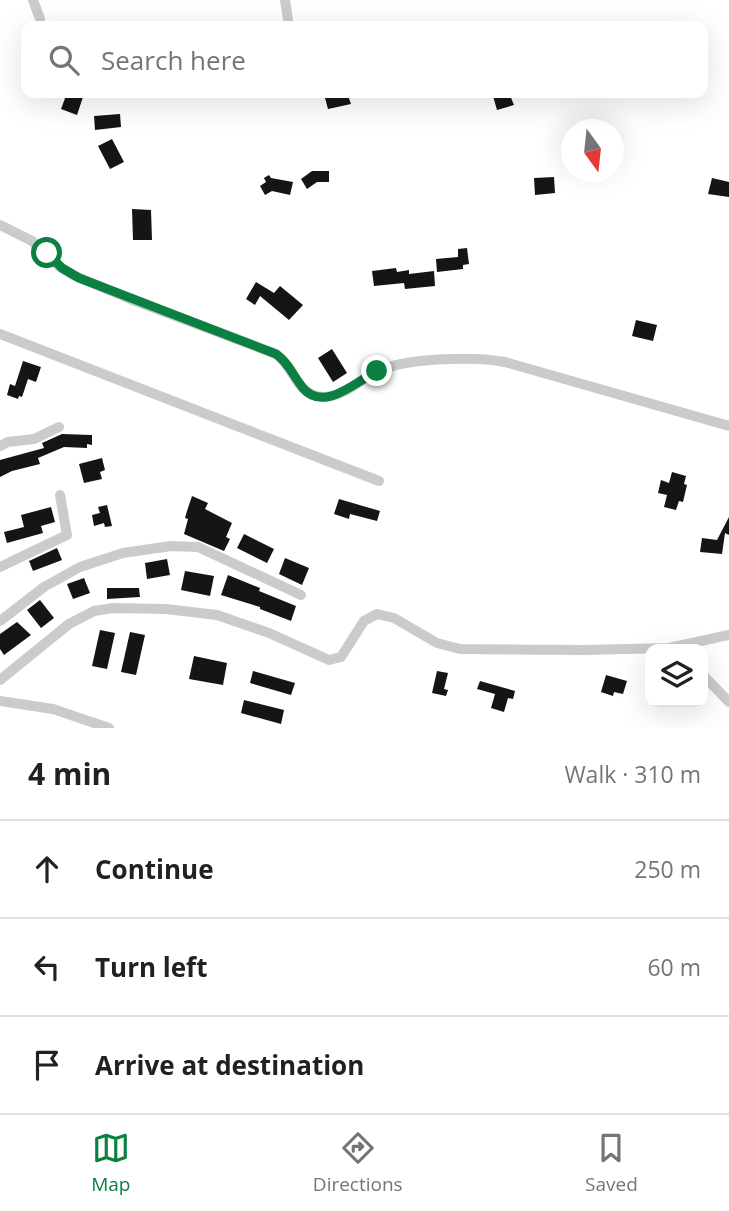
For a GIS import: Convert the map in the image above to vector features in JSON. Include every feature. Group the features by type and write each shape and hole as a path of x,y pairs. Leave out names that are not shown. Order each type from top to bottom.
{"street":[{"path":"33,0 40,19"},
{"path":"285,0 288,21"},
{"path":"0,225 37,245 70,273 130,299 276,354 288,364 304,389 316,396 340,393 385,368 480,359 505,362 729,426"},
{"path":"0,334 379,481"},
{"path":"0,446 12,441 34,439 60,428"},
{"path":"0,567 68,535 60,495"},
{"path":"0,621 44,587 74,570 117,555 171,546 198,547 301,595"},
{"path":"0,681 69,624 94,611 113,608 166,609 217,615 270,633 329,660 341,657 366,618 381,614 394,618 437,643 460,649 645,649"},
{"path":"691,644 729,635"},
{"path":"708,680 729,702"},
{"path":"0,701 53,709 108,728"}],"building":[{"path":"65,98 83,98 77,115 61,109"},
{"path":"325,98 349,98 351,104 328,109"},
{"path":"494,98 511,98 514,105 497,110"},
{"path":"120,114 121,127 95,130 94,116"},
{"path":"112,139 124,162 110,169 98,146"},
{"path":"312,171 329,171 329,182 317,182 307,189 301,179"},
{"path":"269,175 271,178 293,182 290,195 272,191 265,195 260,186 266,182 264,178"},
{"path":"554,177 555,193 535,195 534,178"},
{"path":"712,178 729,182 729,197 708,194"},
{"path":"132,209 151,210 152,240 133,240"},
{"path":"467,248 469,264 463,265 463,269 437,272 436,259 458,257 458,249"},
{"path":"396,268 397,272 409,270 409,274 434,271 435,286 405,289 404,283 374,286 372,271"},
{"path":"256,282 274,293 280,286 303,305 289,320 260,296 255,305 246,299"},
{"path":"636,320 657,325 653,341 632,336"},
{"path":"332,349 347,373 333,382 318,358"},
{"path":"23,361 41,367 36,382 28,379 22,397 19,396 18,399 7,395 10,384 15,386"},
{"path":"62,434 92,435 92,445 87,444 87,448 64,447 38,458 40,464 0,477 0,460 44,448 42,443"},
{"path":"102,458 105,470 100,472 102,479 84,483 79,464"},
{"path":"672,472 686,476 684,484 687,485 683,502 679,501 676,510 664,507 667,495 658,493 661,480 669,483"},
{"path":"192,496 208,503 205,509 232,523 226,537 230,539 224,551 184,534 188,519 185,518"},
{"path":"339,499 380,511 377,521 350,514 349,519 334,514"},
{"path":"107,505 112,526 105,527 104,523 94,526 92,515 100,513 98,507"},
{"path":"51,507 55,522 41,526 43,533 7,543 4,532 24,527 21,515"},
{"path":"729,517 729,535 725,533 722,554 700,552 702,538 717,540"},
{"path":"244,534 274,549 267,563 237,548"},
{"path":"57,548 62,560 33,571 29,561"},
{"path":"285,558 309,568 302,585 279,574"},
{"path":"167,559 170,575 147,579 145,563"},
{"path":"185,571 214,576 210,596 181,590"},
{"path":"228,575 296,606 291,621 260,607 221,595"},
{"path":"84,578 90,593 73,599 67,584"},
{"path":"107,588 139,588 140,597 107,599"},
{"path":"40,600 54,618 41,628 27,610"},
{"path":"17,622 31,635 4,655 0,649 0,634"},
{"path":"100,630 115,633 107,669 92,666"},
{"path":"130,632 145,635 136,675 121,672"},
{"path":"194,656 227,663 223,685 189,679"},
{"path":"253,671 295,683 291,695 250,683"},
{"path":"437,671 448,673 444,689 448,690 446,696 432,693"},
{"path":"606,675 627,681 623,694 614,692 613,696 601,692"},
{"path":"480,681 515,691 513,699 508,698 504,712 491,708 495,694 477,689"},
{"path":"244,700 284,710 281,724 241,713"}],"route":[{"path":"47,253 62,268 79,278 276,354 288,364 302,387 316,396 340,393 377,371"}]}
